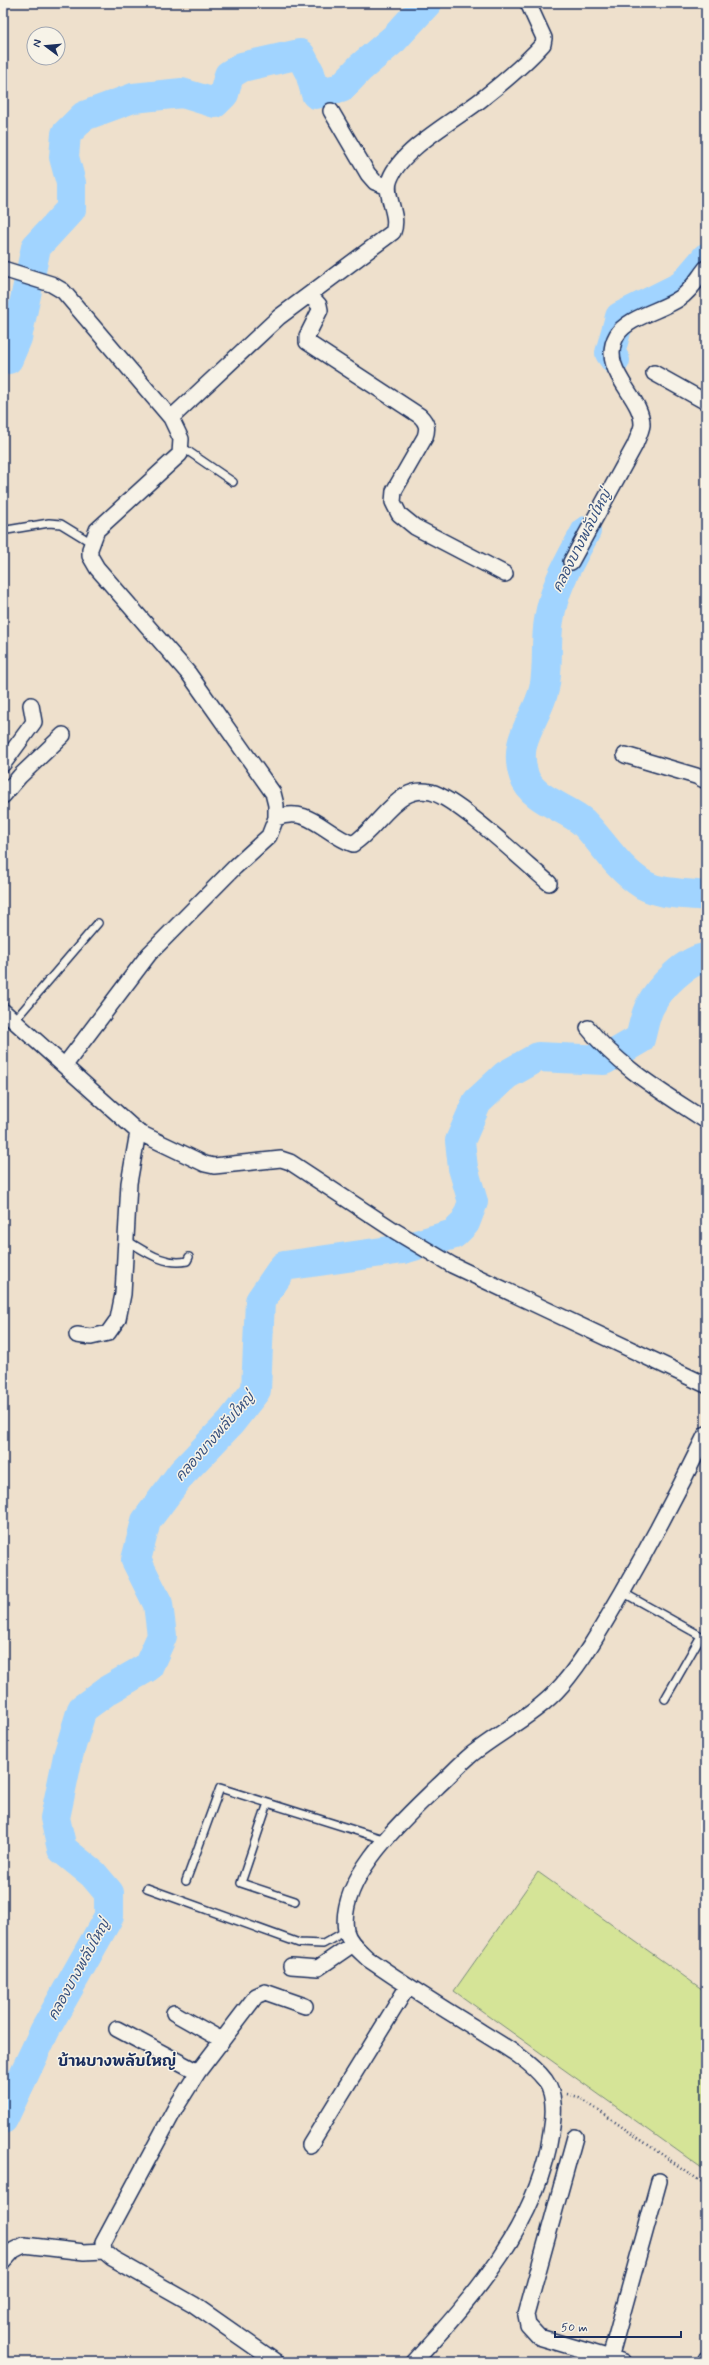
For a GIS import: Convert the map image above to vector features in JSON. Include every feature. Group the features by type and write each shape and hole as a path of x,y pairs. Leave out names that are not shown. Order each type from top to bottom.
{"street":[{"path":"171,418 280,317 393,232 395,221 388,187 394,172 414,149 483,99 543,44 544,38 528,3"},
{"path":"331,111 368,174 375,182 388,187"},
{"path":"571,562 635,445 642,425 640,415 614,365 613,353 616,338 627,325 679,299 706,268"},
{"path":"9,271 51,284 63,292 171,418 181,439 182,447 180,454 96,530 90,556 97,568 189,674 273,793 276,805 276,818 269,836 234,868 149,954 65,1065"},
{"path":"310,295 319,305 320,310 307,336 307,342 420,416 426,422 427,430 424,437 394,491 393,502 399,514 415,527 505,574"},
{"path":"654,374 706,402"},
{"path":"3,764 34,722 32,705"},
{"path":"3,796 20,776 64,735"},
{"path":"625,755 696,776 706,781"},
{"path":"276,818 289,813 303,815 343,841 353,844 364,837 404,797 415,791 433,793 454,804 549,883"},
{"path":"6,1015 65,1065 138,1132 206,1164 214,1166 281,1159 290,1162 394,1231 452,1265 706,1385"},
{"path":"588,1028 603,1046 633,1073 706,1121"},
{"path":"77,1335 91,1337 108,1333 118,1319 123,1294 129,1183 138,1132"},
{"path":"414,2362 476,2291 517,2231 544,2166 553,2124 551,2091 539,2073 511,2051 368,1959 353,1944 346,1931 346,1906 355,1884 367,1864 400,1822 471,1755 542,1705 562,1685 601,1629 665,1519 706,1434"},
{"path":"291,1966 318,1968 353,1944"},
{"path":"310,2145 408,1986"},
{"path":"276,2362 192,2304 112,2258 104,2251 102,2243 105,2235 198,2072 252,2001 262,1992 271,1993 305,2006"},
{"path":"174,2013 222,2040"},
{"path":"117,2029 198,2072"},
{"path":"575,2137 526,2315 528,2325 539,2337 614,2361 659,2181"},
{"path":"3,2262 14,2250 24,2245 84,2252 104,2251"}],"lane":[{"path":"182,447 233,482"},
{"path":"3,526 7,530 49,523 61,524 92,543"},
{"path":"6,1015 98,923"},
{"path":"126,1240 163,1261 179,1263 187,1261 189,1257"},
{"path":"622,1592 701,1636 665,1699"},
{"path":"186,1881 220,1788 386,1840"},
{"path":"268,1803 241,1883 294,1901"},
{"path":"147,1888 299,1943 323,1944 346,1931"}],"path":[{"path":"551,2091 579,2097 706,2185"}],"green space":[{"path":"538,1872 706,1992 706,2171 454,1991"}],"waterway":[{"path":"3,360 8,359 17,338 36,247 71,209 71,183 64,157 66,134 84,116 133,98 182,93 215,103 224,94 229,75 242,67 300,54 310,73 316,94 341,88 360,68 395,38 427,3"},
{"name":"คลองบางพลับใหญ่","path":"615,360 610,353 620,317 682,286 706,258"},
{"name":"คลองบางพลับใหญ่","path":"586,531 563,574 551,608 547,637 544,689 541,700 523,740 521,751 521,763 524,776 534,791 583,822 618,863 634,879 659,891 706,896"},
{"name":"คลองบางพลับใหญ่","path":"3,2119 45,2030 109,1916 109,1893 93,1874 62,1849 55,1818 68,1756 82,1709 108,1690 148,1667 162,1636 158,1604 136,1560 146,1521 182,1473 231,1422 256,1390 260,1301 284,1266 403,1249 454,1234 465,1223 473,1202 463,1168 460,1141 477,1102 506,1075 538,1057 604,1060 640,1039 648,1010 666,983 682,969 698,960 706,958"}],"district":[{"name":"บ้านบางพลับใหญ่","path":"117,2062"}]}
